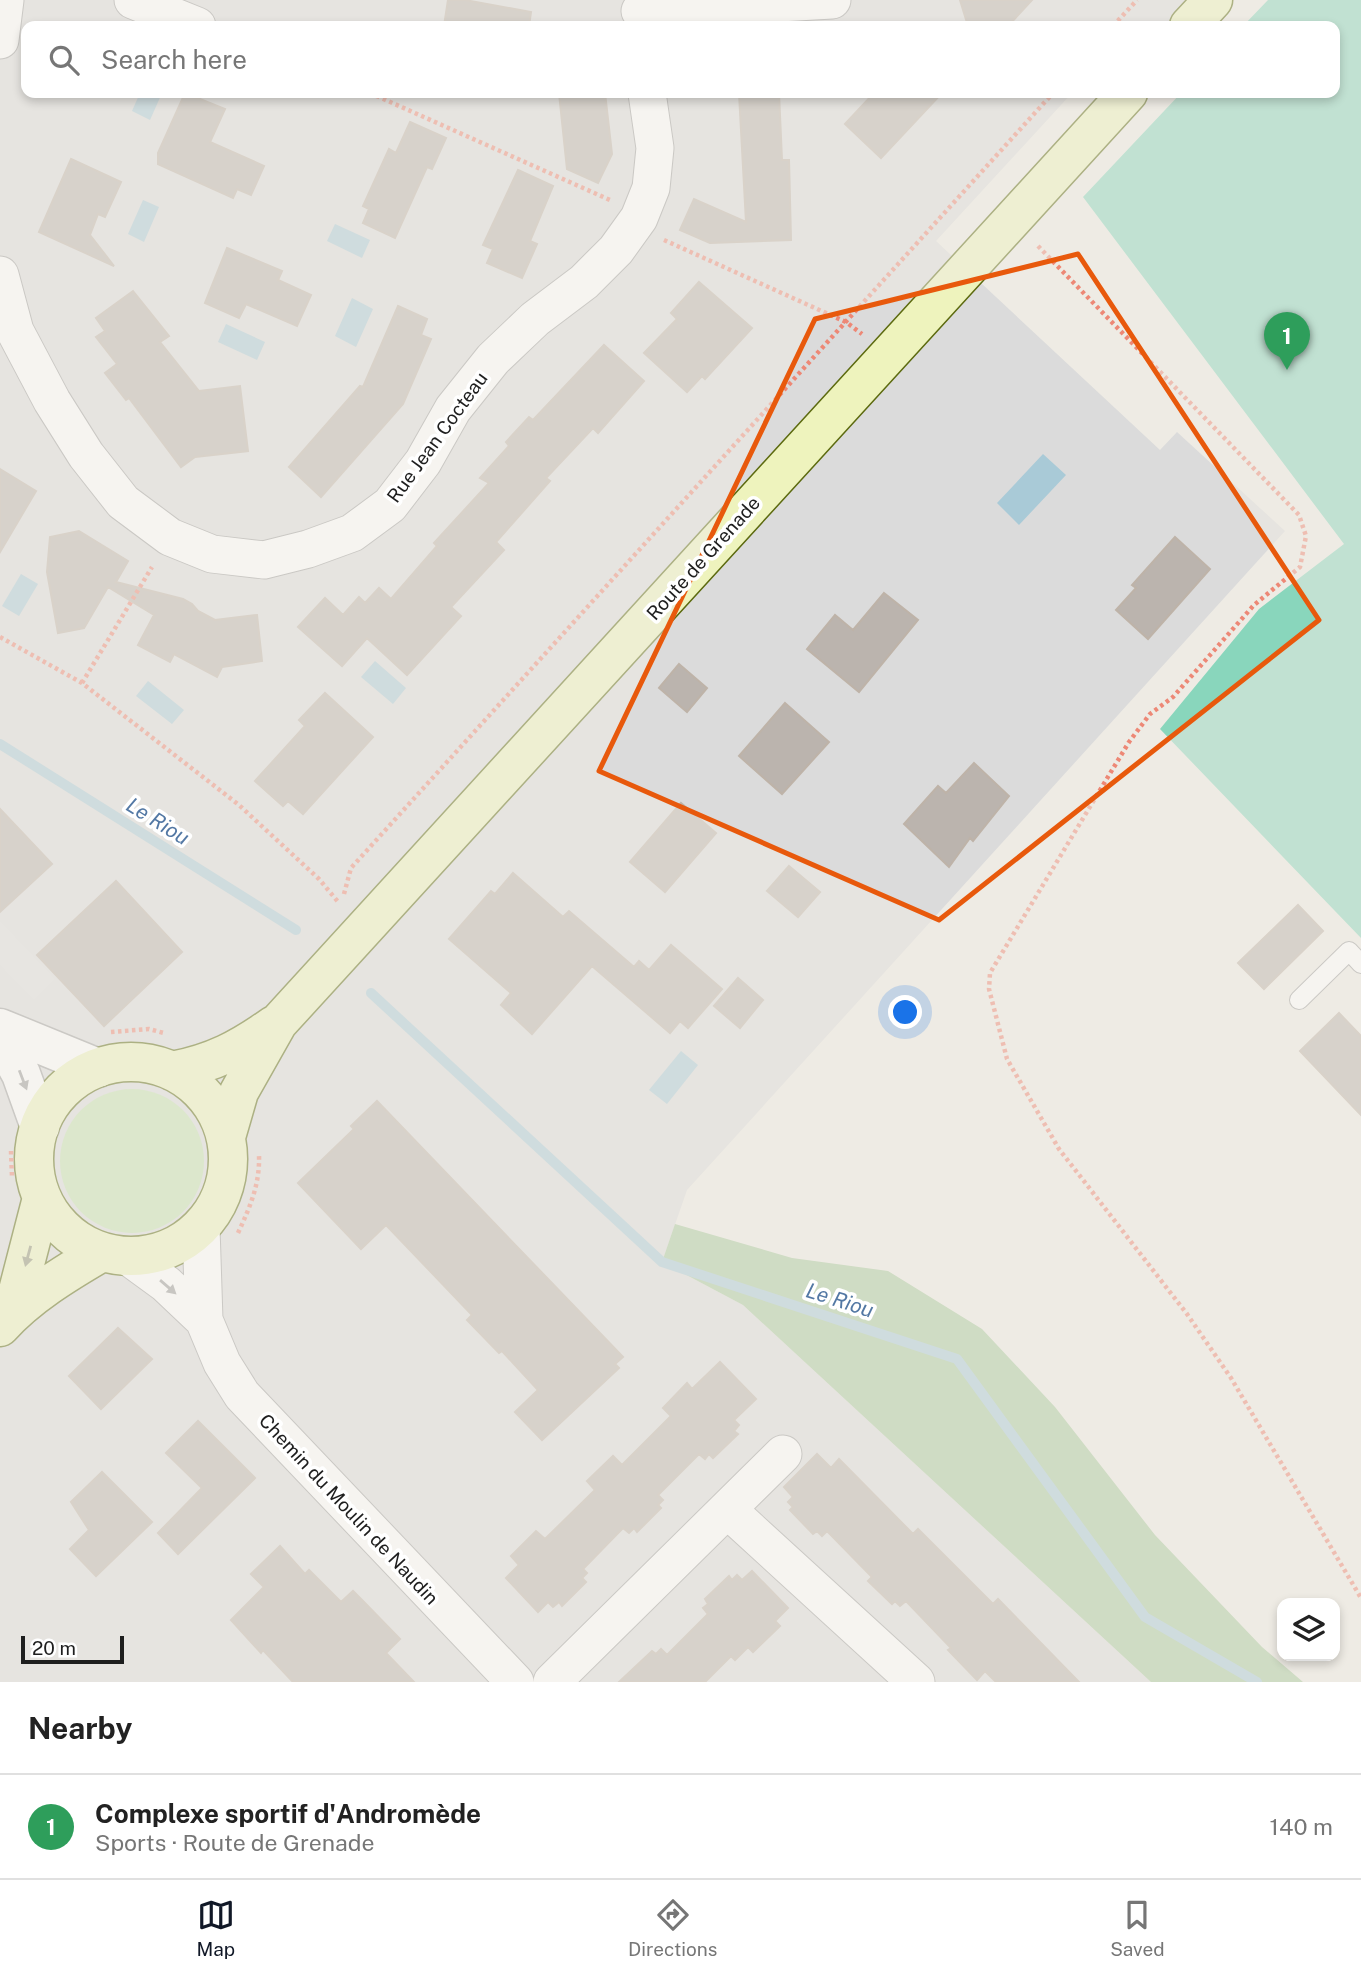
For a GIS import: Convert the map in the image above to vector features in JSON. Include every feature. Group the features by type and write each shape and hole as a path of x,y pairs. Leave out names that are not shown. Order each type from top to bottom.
{"main road":[{"path":"1194,21 1213,0"},
{"name":"Route de Grenade","path":"278,1023 1123,98"},
{"path":"170,1053 202,1066 239,1050 278,1023"},
{"path":"226,1137 239,1092 278,1023"},
{"path":"6,1320 34,1163 25,1136 62,1091 102,1050 127,1062 158,1065 170,1053"},
{"path":"27,1191 66,1231 83,1244 116,1254 149,1255 168,1250 201,1227 210,1217 223,1192 229,1165 226,1137 219,1116 207,1098 191,1082 170,1053"},
{"path":"6,1320 65,1274 116,1254"}],"street":[{"path":"0,40 5,0"},
{"path":"133,0 185,21"},
{"path":"641,12 832,0"},
{"name":"Rue Jean Cocteau","path":"0,275 15,331 52,401 86,455 123,502 170,537 212,554 264,560 309,550 352,533 390,505 423,462 453,409 493,359 536,319 584,282 616,250 639,218 651,188 655,148 648,98"},
{"path":"0,1028 102,1050"},
{"path":"0,1036 21,1074 25,1136"},
{"name":"Chemin du Moulin de Naudin","path":"201,1227 204,1320 222,1363 242,1395 515,1682"},
{"name":"Chemin du Moulin de Naudin","path":"116,1254 166,1284 204,1320"},
{"path":"552,1682 783,1454"},
{"path":"728,1510 916,1682"}],"lane":[{"path":"1299,1000 1349,951 1361,964"}],"path":[{"path":"1118,21 1137,0"},
{"path":"0,637 82,683 239,805 319,879 341,905 351,867 1048,98"},
{"path":"1010,220 1045,252 1299,515 1306,536 1300,567 1254,605 1173,697 1150,714 1129,742 990,973 989,989 1007,1059 1059,1149 1187,1314 1231,1378 1361,1598"},
{"path":"82,683 170,537"},
{"path":"102,1050 149,1029 170,1053"},
{"path":"25,1136 27,1191"}],"highlighted area":[{"path":"1078,254 1319,620 939,920 599,771 815,319"}],"shaded area":[{"path":"0,0 1213,0 1194,21 21,21 21,98 1067,98 936,241 1160,450 1177,432 1285,531 687,1190 662,1262 743,1305 1151,1682 0,1682"},
{"path":"0,921 55,979 34,1000 0,965"}],"green space":[{"path":"1268,0 1361,0 1361,938 1160,729 1259,609 1344,544 1083,197 1176,98 1340,98 1340,21 1248,21"},
{"path":"132,1089 160,1094 183,1110 199,1133 204,1161 199,1189 183,1212 160,1228 132,1233 104,1228 81,1212 65,1189 60,1161 65,1133 81,1110 104,1094"},
{"path":"675,1224 792,1258 888,1271 982,1329 1055,1407 1155,1535 1262,1647 1303,1682 1151,1682 743,1305 662,1262"}],"water":[{"path":"138,98 160,98 150,120 132,111"},
{"path":"143,200 159,207 144,242 128,234"},
{"path":"335,224 370,240 362,258 327,241"},
{"path":"352,298 373,309 356,347 335,336"},
{"path":"226,324 265,342 257,360 218,342"},
{"path":"1043,454 1066,475 1019,525 997,503"},
{"path":"21,574 38,584 19,616 2,606"},
{"path":"375,661 406,688 393,704 361,677"},
{"path":"148,681 184,710 172,724 136,696"},
{"path":"681,1051 698,1065 667,1104 649,1090"}],"building":[{"path":"448,0 465,0 531,12 530,21 445,21"},
{"path":"960,0 1032,0 1013,21 966,21"},
{"path":"183,98 198,98 225,109 210,142 264,166 251,195 237,189 233,198 158,164 158,153"},
{"path":"560,98 606,98 612,154 598,183 567,169"},
{"path":"739,98 779,98 782,160 789,160 791,240 710,243 680,230 694,199 746,222"},
{"path":"869,98 937,98 881,158 845,124"},
{"path":"410,122 446,138 432,169 427,167 395,238 363,223 369,209 363,206 389,149 396,153"},
{"path":"71,159 121,182 105,217 98,214 90,235 114,266 39,232"},
{"path":"518,170 553,186 530,241 537,244 522,278 487,263 493,249 483,245"},
{"path":"227,248 282,271 278,280 311,295 297,326 246,304 239,318 205,303"},
{"path":"699,282 752,328 705,379 702,376 687,392 644,353 677,319 671,313"},
{"path":"133,291 169,336 160,342 199,391 240,386 248,451 195,457 181,467 129,398 126,400 105,373 117,364 96,337 105,331 96,318"},
{"path":"398,306 427,319 421,335 431,339 403,404 321,497 289,467 360,386 363,387"},
{"path":"604,345 644,381 598,433 593,428 546,478 550,481 496,542 504,550 451,607 461,616 407,675 367,638 342,666 298,627 325,598 343,615 359,597 365,603 379,588 391,599 437,546 434,543 489,483 480,478 509,446 506,442 529,417 533,420"},
{"path":"0,469 36,491 0,552"},
{"path":"79,531 128,561 116,582 183,599 215,620 257,615 262,661 222,667 217,677 174,654 170,662 138,645 154,615 108,587 84,628 58,633 47,572 50,537"},
{"path":"1175,537 1210,569 1148,639 1116,610 1136,588 1132,585"},
{"path":"884,593 918,620 859,692 807,649 835,615 853,630"},
{"path":"679,664 707,688 687,712 659,688"},
{"path":"325,693 373,737 303,814 288,801 283,806 255,781 305,726 299,720"},
{"path":"785,703 829,742 782,794 739,756"},
{"path":"974,763 1009,796 973,841 970,838 949,867 904,824 938,786 946,793"},
{"path":"681,803 716,833 665,892 630,862"},
{"path":"0,809 52,864 0,912"},
{"path":"789,866 820,892 798,917 767,891"},
{"path":"513,873 563,917 569,911 634,967 639,961 649,970 671,945 722,989 688,1028 680,1021 670,1033 592,966 532,1034 501,1005 511,993 449,939 491,891 495,894"},
{"path":"116,881 182,952 104,1026 37,955"},
{"path":"1298,905 1323,931 1264,989 1238,963"},
{"path":"738,978 763,1000 740,1028 714,1006"},
{"path":"1339,1013 1361,1036 1361,1115 1300,1051"},
{"path":"377,1101 623,1357 615,1364 619,1368 542,1440 515,1412 538,1390 502,1351 499,1353 467,1320 472,1315 386,1225 361,1249 298,1183 354,1129 351,1126"},
{"path":"118,1328 152,1359 101,1409 69,1376"},
{"path":"720,1362 756,1399 734,1420 739,1425 734,1431 738,1434 713,1458 709,1454 705,1459 699,1454 658,1495 663,1500 658,1505 661,1508 637,1532 634,1528 629,1533 623,1528 583,1569 587,1573 582,1578 586,1582 562,1606 559,1602 553,1607 548,1602 538,1612 506,1578 519,1565 511,1556 536,1531 545,1539 595,1490 587,1481 613,1456 622,1465 671,1416 663,1408 687,1383 692,1389"},
{"path":"198,1421 255,1478 178,1554 158,1533 202,1488 166,1453"},
{"path":"817,1454 831,1468 839,1459 913,1534 918,1529 993,1604 998,1599 1079,1682 996,1682 985,1671 977,1680 906,1601 900,1606 895,1601 892,1604 868,1581 872,1577 827,1531 822,1536 817,1531 813,1534 790,1510 793,1507 788,1502 793,1497 784,1487"},
{"path":"102,1472 152,1522 96,1576 70,1549 89,1530 71,1502"},
{"path":"280,1546 305,1574 309,1570 341,1602 353,1591 363,1601 400,1639 386,1653 414,1682 293,1682 263,1650 261,1653 231,1620 264,1587 251,1574"},
{"path":"752,1571 788,1608 775,1621 780,1626 753,1652 748,1647 735,1660 731,1656 705,1682 619,1682 652,1651 656,1654 661,1649 667,1655 708,1614 703,1608 708,1604 705,1599 729,1576 732,1580 737,1575 742,1580"}],"waterway":[{"name":"Le Riou","path":"0,744 296,930"},
{"name":"Le Riou","path":"371,993 662,1262 957,1359 1145,1617 1257,1682"}],"place":[{"name":"Complexe sportif d'Andromède","path":"1287,370"}]}
